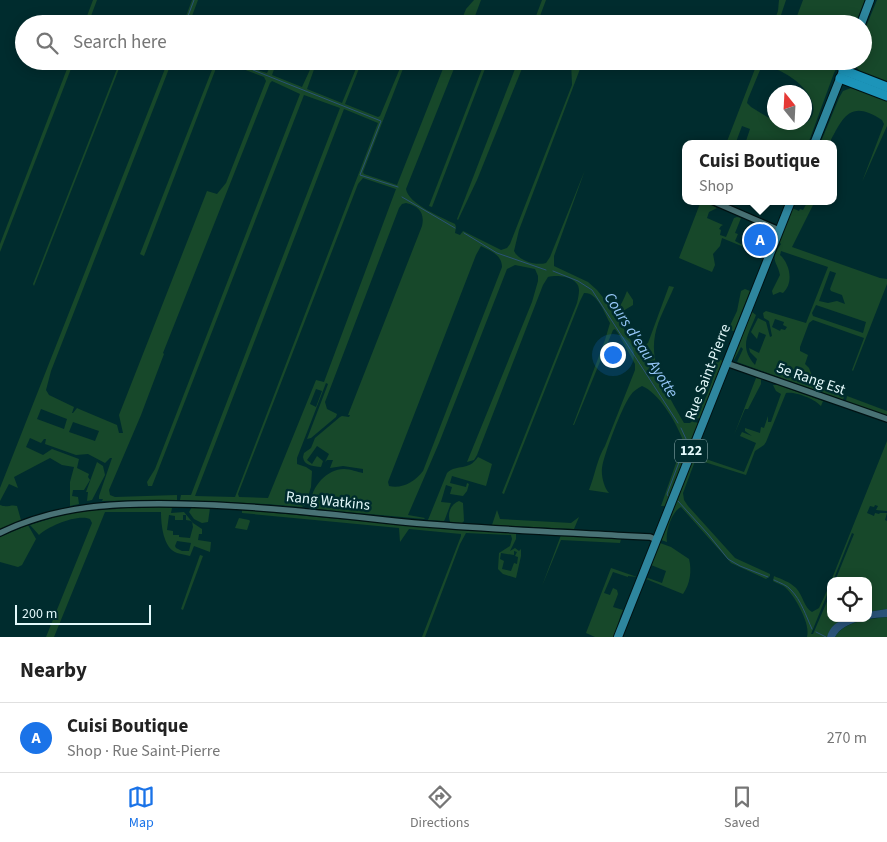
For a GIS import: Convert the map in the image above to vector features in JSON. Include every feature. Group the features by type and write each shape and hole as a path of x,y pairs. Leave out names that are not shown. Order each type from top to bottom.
{"highway":[{"path":"843,70 887,87"},
{"path":"843,70 887,96"}],"main road":[{"path":"864,15 870,0"},
{"path":"816,140 843,70"},
{"name":"Rue Saint-Pierre","path":"618,637 789,205"}],"street":[{"path":"721,205 779,230"},
{"name":"5e Rang Est","path":"726,363 887,419"},
{"name":"Rang Watkins","path":"0,533 42,516 90,506 199,504 263,507 430,524 650,537 657,540"}],"green space":[{"path":"93,0 97,0 91,15 87,15"},
{"path":"192,0 198,0 192,15 186,15"},
{"path":"474,0 481,0 475,15 464,15"},
{"path":"542,0 546,0 540,15 536,15"},
{"path":"779,0 786,0 781,15 776,15"},
{"path":"803,0 865,0 859,15 797,15"},
{"path":"877,0 887,0 887,82 858,70 872,70 871,15"},
{"path":"67,70 71,70 0,252 0,244"},
{"path":"116,70 118,70 34,286 33,284"},
{"path":"164,70 168,70 51,371 46,390 49,395 74,407 72,413 77,408 117,425 119,433 123,433 119,415 207,191 217,194 226,183 266,81 264,77 246,70 259,70 267,73 268,70 274,70 272,75 302,87 310,70 314,70 307,89 342,103 355,70 358,70 345,104 378,117 399,70 403,70 363,172 364,174 397,185 442,70 453,70 406,189 408,195 419,205 455,224 455,233 460,235 463,231 501,250 507,248 510,244 572,85 571,70 580,70 519,230 514,251 516,255 528,262 546,263 585,170 554,256 554,266 588,282 614,311 620,305 627,291 633,300 633,305 623,311 619,321 635,347 639,349 648,343 669,286 674,287 658,323 654,347 655,358 662,381 684,423 690,423 694,419 707,394 716,367 716,361 712,356 723,361 700,418 695,419 695,422 698,423 666,506 661,506 683,443 682,438 671,416 660,401 648,389 642,386 633,393 627,402 606,452 602,474 604,485 609,493 589,490 600,456 635,370 635,364 618,333 615,329 613,330 573,425 610,323 603,308 596,299 584,293 504,494 502,493 577,303 579,292 576,282 572,279 562,276 548,277 543,285 477,455 474,460 467,462 532,302 538,281 535,269 515,265 507,269 439,443 408,515 425,518 314,509 312,508 314,507 311,507 313,493 325,476 331,472 344,469 363,473 363,469 343,466 330,468 333,460 325,462 329,454 317,446 307,460 312,464 317,456 323,461 321,467 307,464 303,457 304,453 311,448 315,438 340,417 349,417 350,415 348,415 422,226 423,217 418,208 411,204 402,204 325,402 327,409 337,414 336,417 311,438 307,439 328,384 326,383 297,458 297,464 312,471 311,487 305,506 180,500 181,495 191,495 340,108 304,95 152,486 148,486 147,482 155,469 300,94 272,81 163,353 141,415 109,490 110,495 115,497 177,495 177,500 102,501 103,499 99,499 99,496 112,458 105,463 88,454 76,455 45,444 46,439 41,443 30,438 26,447 43,455 52,449 79,459 77,468 89,474 90,480 84,490 73,490 72,496 78,497 79,504 70,506 70,482 74,467 62,465 50,458 14,477 18,488 9,484 0,501 0,488","holes":["344,109 378,123 235,497 195,496","363,178 396,189 324,382 316,380 268,498 239,497 238,494 358,184","481,246 498,256 502,267 423,471 412,481 403,485 389,486 388,482","316,389 322,391 316,407 310,404","41,409 67,419 64,429 37,419","73,422 99,431 95,441 69,432"]},
{"path":"212,70 215,70 144,256 140,254"},
{"path":"482,70 485,70 432,207 429,206"},
{"path":"515,70 521,70 477,180 457,219"},
{"path":"755,70 760,70 747,103 767,117 767,130 812,130 812,85 801,85 777,70 836,70 809,140 746,140 750,129 742,126 737,140 728,140"},
{"path":"851,88 887,100 887,126 862,182 884,124 882,120 871,114 855,111 843,119 831,140 822,140 843,91"},
{"path":"699,205 712,205 717,208 709,212 707,218 723,225 719,229 721,230 720,235 726,237 734,218 741,218 735,233 738,234 735,241 756,252 722,238 720,246 713,254 715,265 712,272 679,258"},
{"path":"806,205 813,205 792,247 887,279 887,284 853,371 864,338 813,320 809,323 800,347 800,351 808,355 805,364 809,368 815,384 845,394 843,400 737,362 743,349 741,347 734,360 733,358 750,312 756,315 746,340 746,346 747,352 755,365 757,359 750,352 749,348 759,353 766,335 759,332 757,339 751,332 758,318 766,322 770,337 772,336 769,321 764,318 763,313 766,311 806,323 828,267 781,251 780,255 788,268 789,284 783,293 780,292 773,295 772,291 780,275 775,260 775,254 781,244 779,242 792,208 799,211 800,209 803,210","holes":["830,271 836,273 830,289 842,295 845,304 837,301 828,303 819,301","816,305 866,322 863,333 813,316 812,313","775,319 784,322 783,325 787,327 785,330 781,329 780,331 772,327","782,363 787,365 786,367 807,374 806,382 779,373"]},
{"path":"745,289 750,291 734,331 728,330 737,311 741,291"},
{"path":"756,378 761,379 761,384 748,409 745,409 734,435"},
{"path":"773,385 778,385 823,401 821,406 805,396 786,393 766,442 755,451 746,475 698,460 695,461 683,493 684,500 688,506 735,558 770,574 766,579 731,563 681,507 670,522 667,542 661,540 694,455 744,472 756,443 740,436 742,432 752,436 745,431 745,428 760,433 761,427 764,428 768,416 768,422 771,422 781,394 776,391"},
{"path":"847,396 887,411 887,416 846,401"},
{"path":"887,441 887,511 876,510 878,506 875,505 874,507 870,506 867,513 874,516 875,513 887,513 885,520 887,521 887,609 872,611 872,577 837,577 854,534 852,533 835,577 833,577"},
{"path":"478,457 492,464 486,486 452,476 450,483 466,487 467,483 469,484 467,491 463,496 450,494 452,487 446,485 441,502 451,503 444,521 428,520 447,473 455,468 467,466"},
{"path":"97,462 103,466 105,475 92,500 87,501 88,492 86,492"},
{"path":"459,501 463,503 464,521 462,523 450,522 450,509"},
{"path":"0,505 17,506 21,520 0,530"},
{"path":"119,507 170,507 172,508 171,513 184,512 191,521 186,520 186,515 183,515 183,520 175,520 175,516 169,515 167,530 173,531 173,535 190,538 193,527 192,522 202,529 202,534 199,534 198,540 211,542 210,552 194,546 190,556 172,550 164,535 161,512 105,512 54,637 46,637 92,523 90,519 71,519 49,528 39,535 30,525 65,514","holes":["177,541 191,543 189,551 182,551 176,548"]},
{"path":"192,507 210,508 208,522 202,523 194,519 189,512"},
{"path":"242,510 436,528 516,533 516,539 510,551 515,548 519,551 521,549 521,556 516,578 503,574 498,569 499,553 510,546 511,535 466,533 460,544 425,637 422,637 461,534 409,529 400,542 399,528 242,513","holes":["514,551 517,552 515,556 518,557 517,564 514,563 511,571 502,569 504,561 500,559 501,553 514,555"]},
{"path":"497,510 500,519 571,523 579,517 574,529 492,525"},
{"path":"239,518 250,521 247,530 235,528"},
{"path":"28,525 36,539 22,565 18,567 0,562 0,537"},
{"path":"561,535 621,539 620,543 561,540 542,586"},
{"path":"660,543 671,547 689,559 690,577 683,594 646,579 662,583 666,571 651,565"},
{"path":"200,555 203,556 183,610 181,609"},
{"path":"611,568 637,577 628,577 613,572 604,593 610,595 613,588 617,590 618,594 613,607 623,610 614,637 595,637 586,633"},
{"path":"774,576 796,588 807,608 812,612 819,608 827,591 811,634 813,634 827,601 827,622 839,622 833,626 827,637 807,637 808,632 805,619 791,593 773,581"},
{"path":"887,617 887,637 835,637 851,624 872,622 872,619"}],"water":[{"path":"887,609 887,617 872,618 872,611"},
{"path":"838,622 856,622 845,627 835,637 827,637"}],"waterway":[{"name":"Cours d'eau Ayotte","path":"188,15 194,0"},
{"name":"Cours d'eau Ayotte","path":"253,70 381,121 360,175 398,187"},
{"name":"Cours d'eau Ayotte","path":"402,197 455,228"},
{"name":"Cours d'eau Ayotte","path":"464,233 497,253 546,270"},
{"name":"Cours d'eau Ayotte","path":"553,271 578,281 592,290 678,423"},
{"name":"Cours d'eau Ayotte","path":"668,496 667,494 687,441 681,428"},
{"name":"Cours d'eau Ayotte","path":"678,501 728,559 768,577"},
{"name":"Cours d'eau Ayotte","path":"774,580 788,587 795,594 812,629"},
{"name":"Cours d'eau Ayotte","path":"816,632 826,637"}],"place":[{"name":"Cuisi Boutique","path":"760,240"}]}
